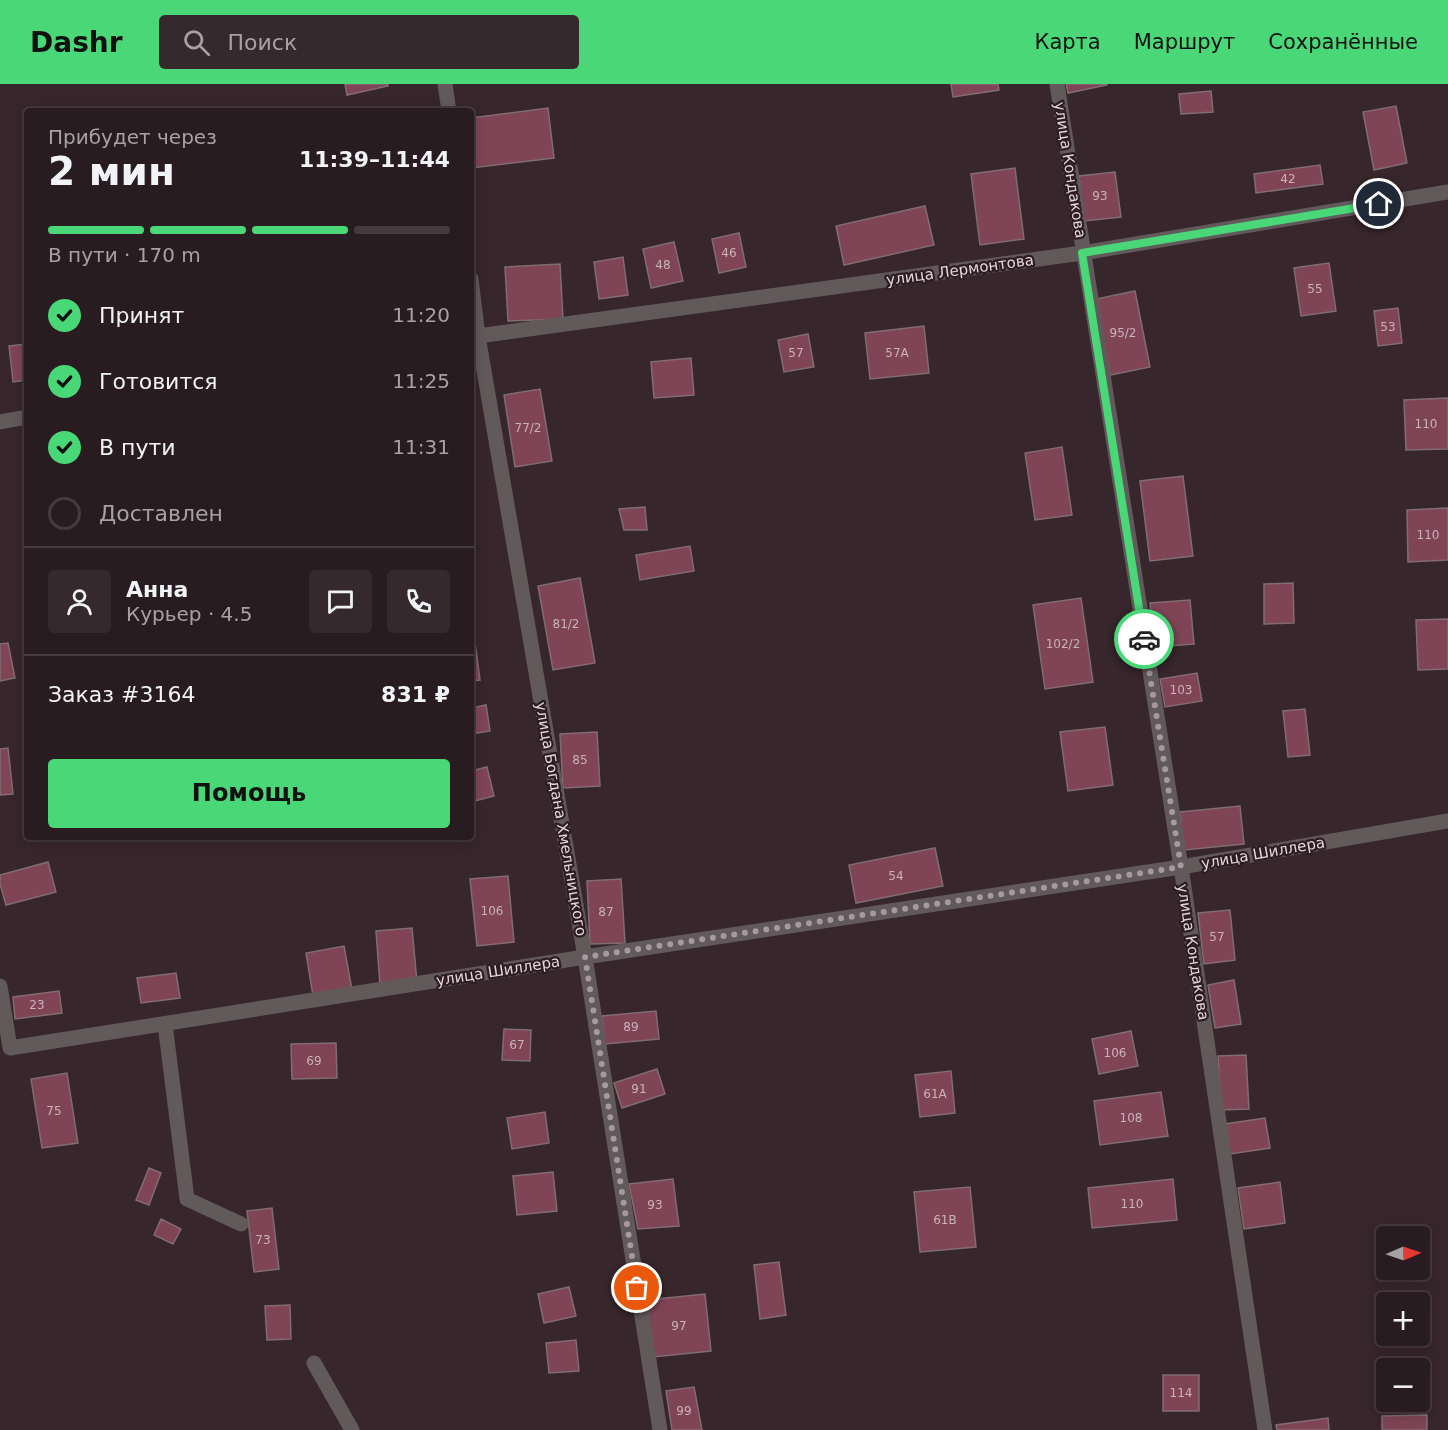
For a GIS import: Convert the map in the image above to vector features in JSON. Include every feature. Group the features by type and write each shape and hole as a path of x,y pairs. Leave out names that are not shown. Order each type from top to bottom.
{"street":[{"path":"445,84 449,108"},
{"name":"улица Кондакова","path":"1057,84 1181,867 1265,1430"},
{"name":"улица Лермонтова","path":"475,337 1082,253 1448,192"},
{"name":"улица Богдана Хмельницкого","path":"475,337 585,957 660,1430"},
{"path":"0,422 24,418"},
{"name":"улица Шиллера","path":"0,986 10,1048 585,957 1181,867 1448,821"},
{"path":"165,1024 187,1199 241,1224"},
{"path":"314,1363 352,1430"}],"building":[{"path":"345,84 388,84 388,86 347,95"},
{"path":"951,84 998,84 999,90 953,97"},
{"path":"1066,84 1107,84 1107,85 1068,93"},
{"path":"1211,91 1213,112 1181,114 1179,94"},
{"path":"1396,106 1407,163 1374,170 1363,112"},
{"path":"548,108 554,158 474,168 474,118"},
{"path":"1320,165 1323,184 1256,193 1254,174"},
{"path":"1015,168 1024,239 980,245 971,174"},
{"path":"1115,172 1121,217 1084,221 1079,176"},
{"path":"925,206 934,245 844,265 836,226"},
{"path":"739,233 746,267 719,273 712,239"},
{"path":"674,242 683,281 651,288 643,249"},
{"path":"623,257 628,295 599,299 594,262"},
{"path":"1329,263 1336,311 1301,316 1294,268"},
{"path":"560,264 563,319 508,321 505,267"},
{"path":"1135,291 1150,367 1110,375 1096,299"},
{"path":"1398,308 1402,343 1378,346 1374,311"},
{"path":"924,326 929,373 870,379 865,333"},
{"path":"808,334 814,367 784,372 778,340"},
{"path":"24,344 24,380 13,382 9,346"},
{"path":"691,358 694,395 654,398 651,362"},
{"path":"540,389 552,461 515,467 504,395"},
{"path":"1448,398 1448,449 1406,450 1404,400"},
{"path":"1062,447 1072,515 1035,520 1025,453"},
{"path":"1183,476 1193,556 1150,561 1140,481"},
{"path":"645,507 647,530 624,530 619,509"},
{"path":"1448,508 1448,560 1408,562 1407,510"},
{"path":"690,546 694,571 640,580 636,555"},
{"path":"580,578 595,663 553,670 538,586"},
{"path":"1293,583 1294,623 1264,624 1264,584"},
{"path":"1081,598 1093,682 1045,689 1033,605"},
{"path":"1190,600 1194,644 1154,647 1150,603"},
{"path":"1448,619 1448,669 1418,670 1416,620"},
{"path":"474,635 480,680 474,681"},
{"path":"8,643 15,678 0,681 0,644"},
{"path":"1197,673 1202,701 1165,707 1160,679"},
{"path":"486,705 490,731 474,734 474,707"},
{"path":"1305,709 1310,755 1288,757 1283,711"},
{"path":"1105,727 1113,785 1068,791 1060,732"},
{"path":"597,732 600,786 563,788 560,734"},
{"path":"8,748 13,794 0,795 0,749"},
{"path":"487,767 494,796 474,801 474,770"},
{"path":"1240,806 1244,844 1184,850 1180,812"},
{"path":"935,848 943,886 856,903 849,865"},
{"path":"48,862 56,892 6,905 0,875"},
{"path":"508,876 514,942 477,946 470,879"},
{"path":"621,879 625,943 590,944 587,881"},
{"path":"1230,910 1235,960 1204,964 1198,913"},
{"path":"412,928 417,982 380,985 376,931"},
{"path":"344,946 352,990 313,996 306,953"},
{"path":"176,973 180,998 141,1003 137,978"},
{"path":"1234,980 1241,1024 1215,1028 1208,985"},
{"path":"59,991 62,1013 15,1019 13,997"},
{"path":"656,1011 659,1039 605,1044 602,1016"},
{"path":"504,1029 531,1030 530,1061 502,1060"},
{"path":"1131,1031 1138,1066 1099,1074 1092,1039"},
{"path":"336,1043 337,1078 292,1079 291,1044"},
{"path":"1246,1055 1249,1109 1221,1110 1218,1056"},
{"path":"657,1069 665,1094 622,1108 614,1083"},
{"path":"951,1071 955,1113 920,1117 915,1075"},
{"path":"67,1073 78,1143 42,1148 31,1079"},
{"path":"1161,1092 1168,1136 1100,1145 1094,1101"},
{"path":"545,1112 549,1143 512,1149 507,1118"},
{"path":"1265,1118 1270,1148 1230,1154 1225,1124"},
{"path":"149,1168 161,1173 149,1205 136,1200"},
{"path":"553,1172 557,1211 517,1215 513,1176"},
{"path":"673,1179 679,1226 638,1229 629,1184"},
{"path":"1173,1179 1177,1220 1092,1228 1088,1188"},
{"path":"1280,1182 1285,1223 1244,1229 1238,1188"},
{"path":"970,1187 976,1247 920,1252 914,1192"},
{"path":"272,1208 279,1269 254,1272 247,1211"},
{"path":"161,1219 181,1229 173,1244 154,1235"},
{"path":"779,1262 786,1315 760,1319 754,1265"},
{"path":"569,1287 576,1316 544,1323 538,1294"},
{"path":"705,1294 711,1351 653,1357 647,1300"},
{"path":"290,1305 291,1339 267,1340 265,1306"},
{"path":"576,1340 579,1371 549,1373 546,1343"},
{"path":"1163,1375 1199,1375 1199,1411 1163,1411"},
{"path":"694,1387 702,1430 672,1430 666,1391"},
{"path":"1427,1415 1427,1430 1382,1430 1382,1416"},
{"path":"1328,1418 1329,1430 1277,1430 1276,1425"}],"way so far":[{"path":"637,1288 585,957 1181,867 1144,639"}],"route":[{"path":"1144,639 1082,253 1379,204"}]}
